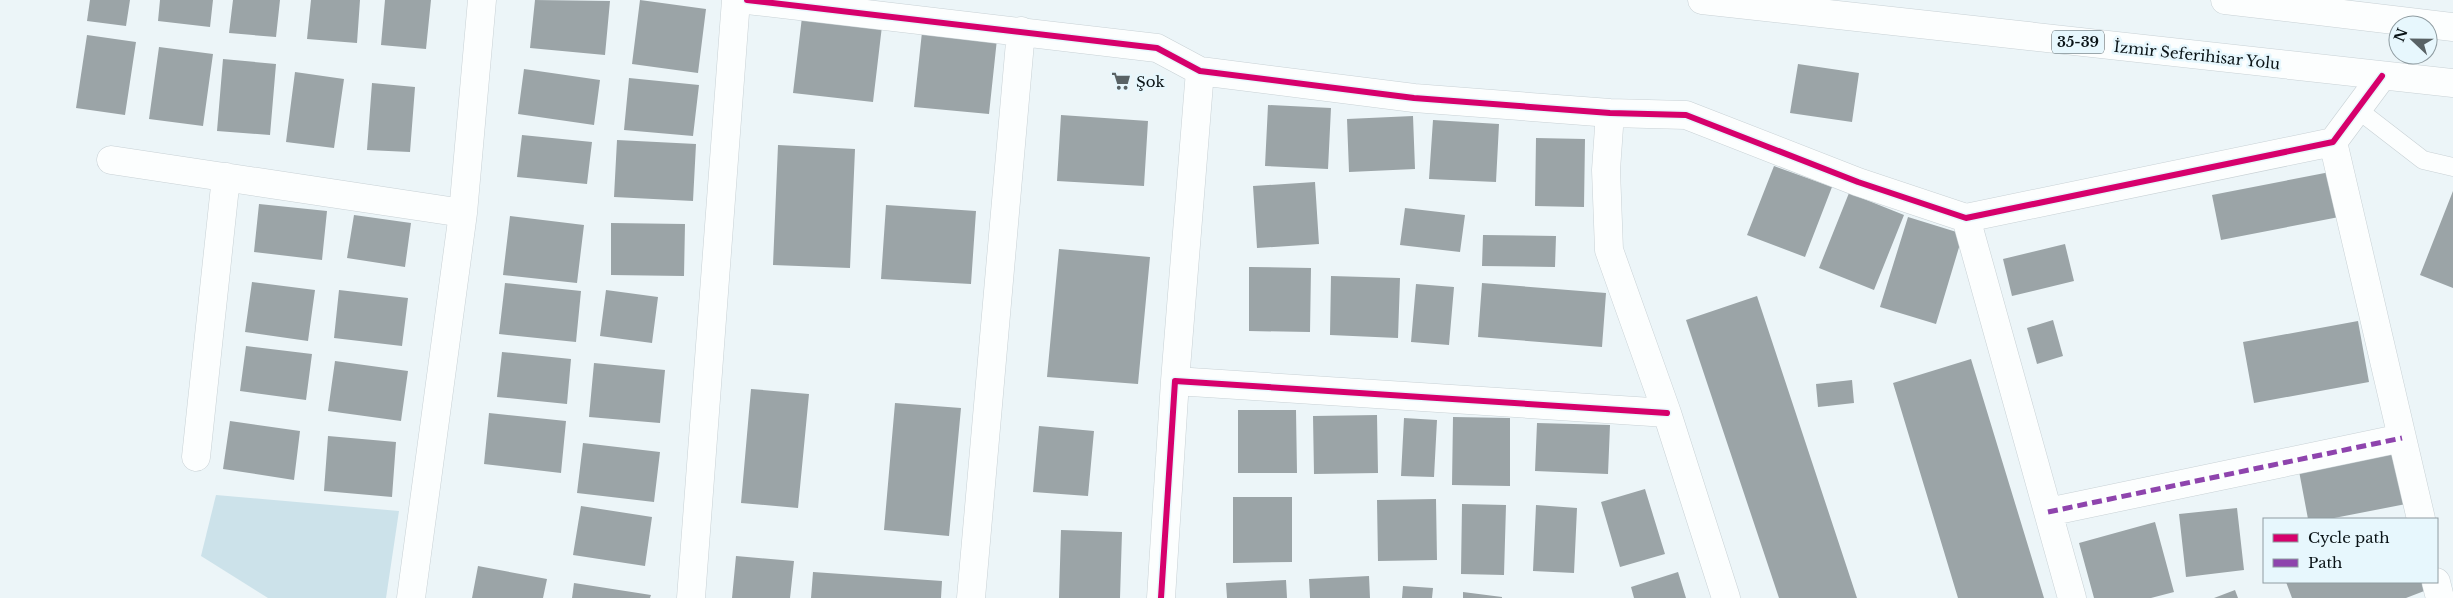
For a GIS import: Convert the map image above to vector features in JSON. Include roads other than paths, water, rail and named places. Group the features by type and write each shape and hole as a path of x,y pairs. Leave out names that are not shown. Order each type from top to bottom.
{"street":[{"path":"411,598 463,213 482,0"},
{"path":"691,598 736,0"},
{"path":"747,0 1157,48 1200,71 1414,98 1610,113 1686,115 1833,172 1966,218 2333,142 2382,76"},
{"name":"İzmir Seferihisar Yolu","path":"1702,0 2453,83"},
{"path":"2225,0 2453,27"},
{"path":"971,598 1021,31"},
{"path":"1161,598 1175,381 1200,71"},
{"path":"1610,113 1606,170 1610,250 1667,413 1726,598"},
{"path":"2333,142 2421,518"},
{"path":"111,160 463,213"},
{"path":"196,457 226,177"},
{"path":"1966,218 2072,598"},
{"path":"1175,381 1667,413"},
{"path":"2048,512 2402,438"},
{"path":"2436,583 2440,598"}],"lane":[{"path":"2357,109 2422,160 2453,167"}],"place":[{"name":"Şok","path":"1121,81"}]}
